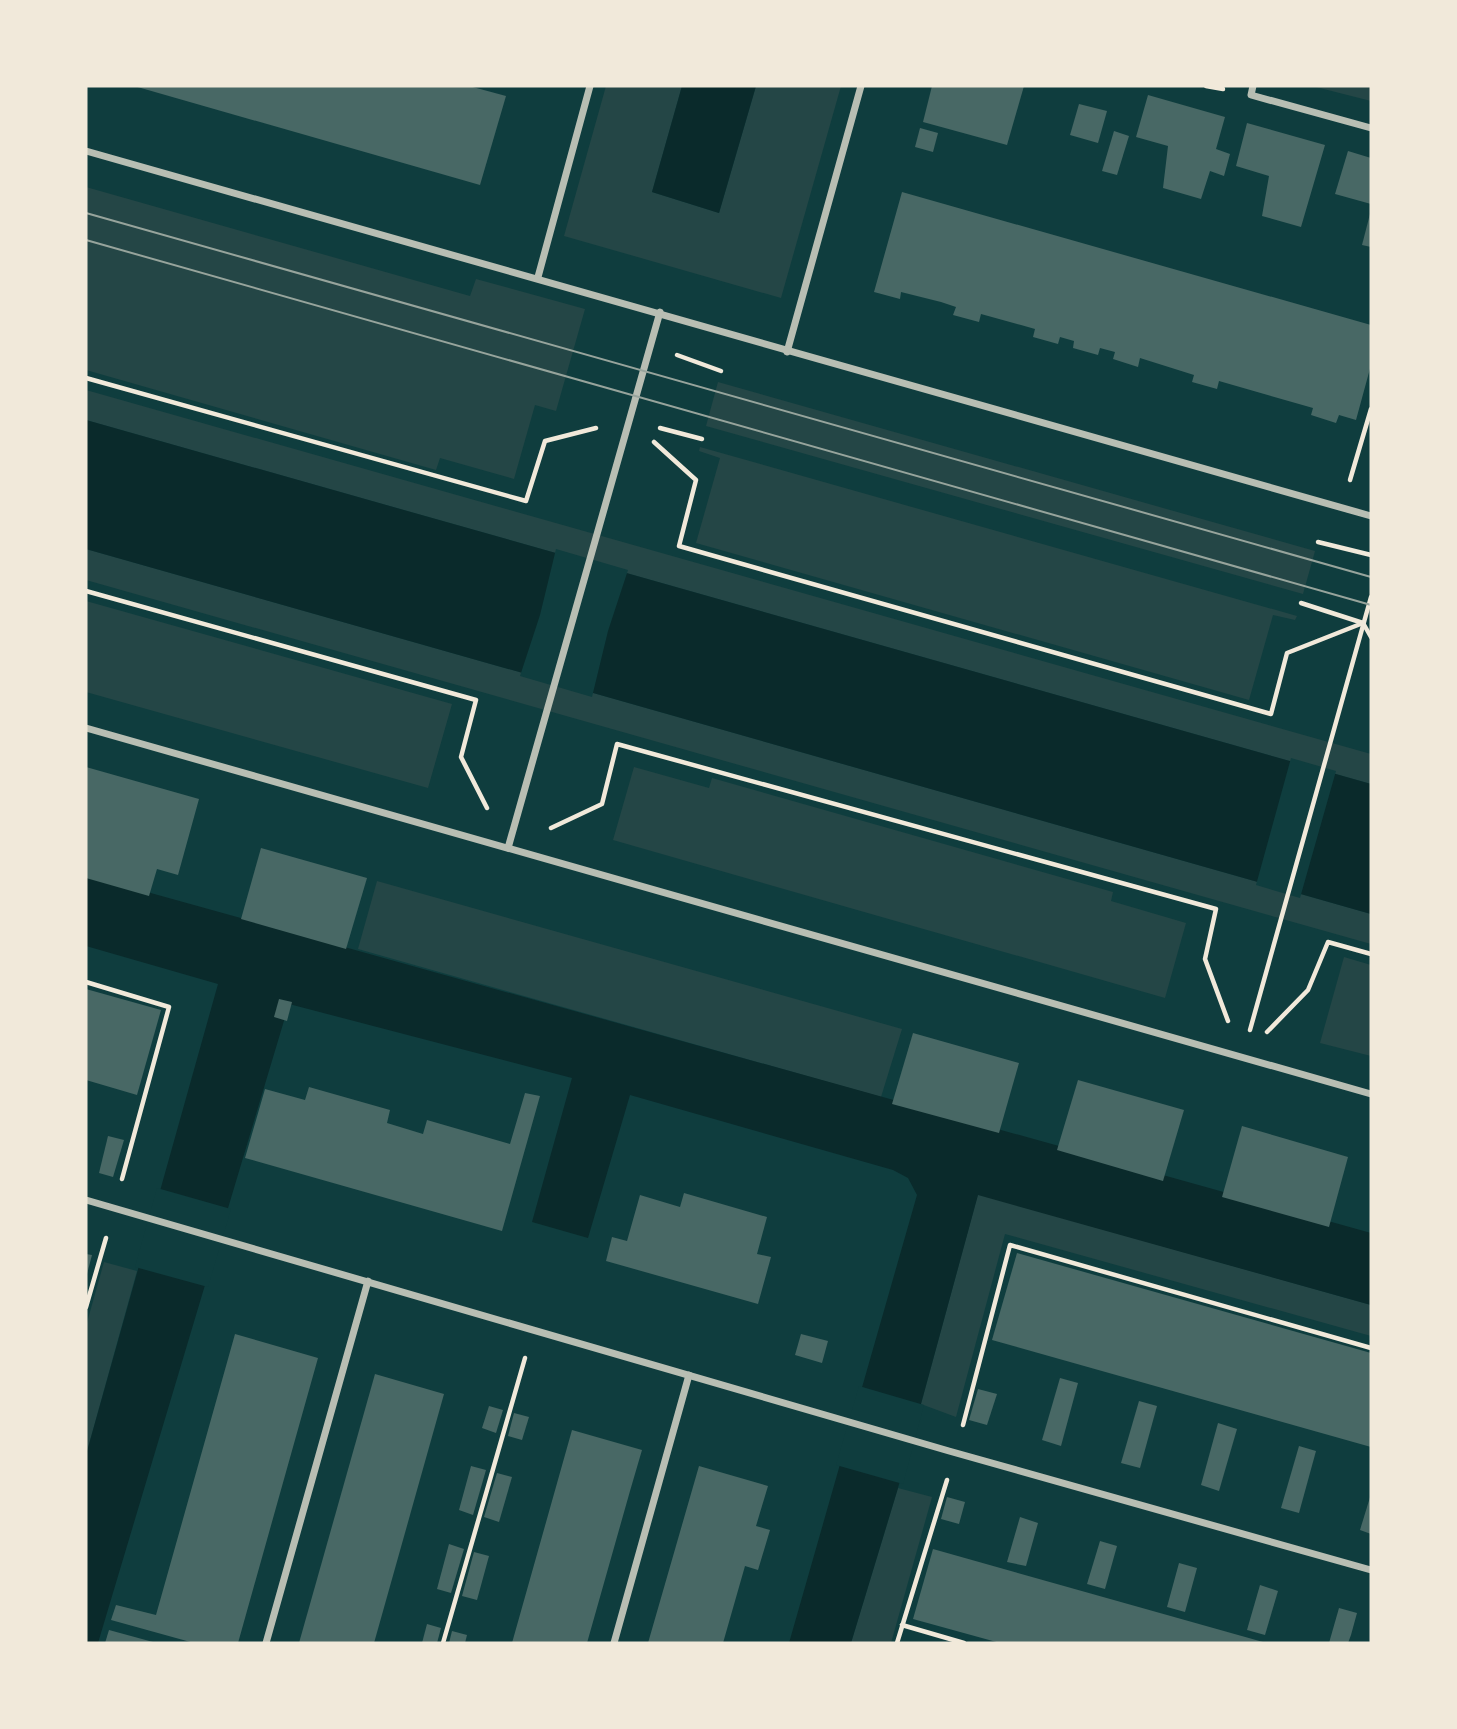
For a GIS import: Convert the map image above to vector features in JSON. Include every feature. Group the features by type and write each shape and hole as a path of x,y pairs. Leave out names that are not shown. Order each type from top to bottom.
{"street":[{"path":"538,277 590,86"},
{"path":"787,352 861,86"},
{"path":"1253,86 1251,95 1371,128"},
{"path":"86,151 538,277 787,352 1371,516"},
{"path":"508,848 660,312"},
{"path":"86,729 1371,1094"},
{"path":"86,1200 952,1452 1371,1570"},
{"path":"266,1643 368,1280"},
{"path":"614,1643 689,1375"}],"path":[{"path":"650,345 721,371"},
{"path":"86,378 526,501 545,441 628,419 702,439"},
{"path":"1342,508 1371,409"},
{"path":"628,419 696,480 679,546 1271,714 1287,653 1363,623"},
{"path":"1318,542 1371,555"},
{"path":"86,590 476,701 461,757 508,848 602,803 617,744 1216,909 1205,959 1242,1057"},
{"path":"1242,1057 1371,597"},
{"path":"1301,603 1363,623 1371,637"},
{"path":"1242,1057 1308,990 1328,942 1371,954"},
{"path":"86,982 169,1007 116,1209 86,1307"},
{"path":"897,1643 1010,1245 1371,1348"},
{"path":"443,1643 533,1330"},
{"path":"902,1625 964,1643"}],"shaded area":[{"path":"606,86 682,86 652,192 719,213 756,86 841,86 781,298 564,236"},
{"path":"682,86 756,86 719,213 652,192"},
{"path":"1312,86 1371,86 1371,101"},
{"path":"86,187 470,296 476,279 585,309 556,411 535,405 514,479 440,458 436,470 86,370"},
{"path":"718,382 1315,551 1303,594 706,426"},
{"path":"86,390 1371,754 1371,784 86,420"},
{"path":"86,420 1371,784 1371,914 86,549"},
{"path":"700,447 1297,616 1295,620 1273,615 1249,700 696,543 720,458 699,451"},
{"path":"86,549 1371,914 1371,944 86,580"},
{"path":"86,601 452,704 428,788 86,692"},
{"path":"634,767 709,788 712,778 1113,892 1111,901 1186,923 1165,998 613,840"},
{"path":"86,875 1371,1233 1371,1305 978,1195 898,1488 851,1643 789,1643 917,1195 908,1178 893,1170 630,1095 588,1238 532,1222 572,1078 289,1004 98,1643 86,1643 86,1455 218,984 86,946"},
{"path":"377,881 902,1029 881,1097 358,949"},
{"path":"1344,957 1371,965 1371,1056 1320,1043"},
{"path":"978,1194 1371,1305 1371,1336 1005,1234 956,1417 921,1404"},
{"path":"104,1262 137,1271 86,1455 86,1326"},
{"path":"898,1488 932,1497 891,1643 851,1643"}],"pier":[{"path":"556,549 628,570 608,631 592,697 520,676 540,615"},
{"path":"1291,758 1336,771 1300,898 1256,885"},
{"path":"157,1188 231,1209 208,1287 135,1267"},
{"path":"859,1386 924,1405 903,1484 836,1465"}],"building":[{"path":"134,86 469,86 506,96 480,185"},
{"path":"932,86 1024,86 1007,145 923,122"},
{"path":"1148,95 1225,117 1216,149 1230,154 1224,176 1210,171 1201,199 1163,188 1168,146 1136,137"},
{"path":"1079,104 1107,111 1098,143 1070,135"},
{"path":"1247,123 1325,145 1301,227 1262,216 1269,176 1236,166"},
{"path":"920,128 938,133 933,152 915,147"},
{"path":"1114,131 1129,136 1117,175 1102,171"},
{"path":"1348,151 1371,158 1371,204 1335,194"},
{"path":"902,192 1371,325 1371,365 1356,420 1339,415 1336,423 1311,415 1313,408 1219,381 1217,389 1192,382 1194,375 1140,358 1138,367 1113,359 1115,352 1100,348 1098,355 1073,348 1074,341 1060,337 1058,344 1033,337 1035,329 1021,325 981,314 979,322 953,315 956,307 941,302 901,292 900,299 874,292"},
{"path":"1371,214 1371,247 1362,245"},
{"path":"86,767 199,799 178,875 157,869 149,896 86,878"},
{"path":"261,848 367,878 346,949 241,919"},
{"path":"86,989 161,1010 137,1095 86,1080"},
{"path":"279,999 292,1002 287,1021 274,1017"},
{"path":"913,1033 1019,1063 999,1133 892,1104"},
{"path":"1078,1080 1184,1110 1163,1181 1057,1150"},
{"path":"309,1087 390,1110 387,1123 423,1134 427,1120 510,1144 525,1093 540,1096 502,1231 245,1158 265,1089 305,1100"},
{"path":"1242,1126 1348,1157 1329,1227 1222,1197"},
{"path":"108,1136 124,1140 113,1177 99,1173"},
{"path":"684,1193 767,1217 757,1254 771,1257 758,1304 606,1261 612,1237 627,1241 640,1195 680,1207"},
{"path":"1017,1253 1371,1353 1371,1447 992,1340"},
{"path":"86,1254 92,1255 87,1274 86,1274"},
{"path":"235,1334 318,1358 238,1643 194,1643 111,1620 116,1605 156,1615"},
{"path":"801,1334 828,1341 822,1363 795,1355"},
{"path":"375,1374 444,1394 374,1643 299,1643"},
{"path":"1060,1378 1078,1383 1061,1446 1042,1440"},
{"path":"978,1389 997,1394 987,1425 969,1420"},
{"path":"1139,1401 1157,1406 1140,1468 1121,1463"},
{"path":"489,1406 503,1410 496,1433 482,1428"},
{"path":"514,1413 529,1417 522,1440 508,1436"},
{"path":"1218,1423 1237,1429 1219,1491 1201,1485"},
{"path":"572,1430 642,1450 587,1643 512,1643"},
{"path":"1299,1446 1316,1451 1299,1513 1281,1508"},
{"path":"471,1466 486,1470 473,1515 459,1510"},
{"path":"699,1466 768,1486 756,1526 770,1530 758,1570 745,1566 723,1643 648,1643"},
{"path":"497,1473 512,1477 499,1522 484,1517"},
{"path":"1371,1494 1371,1534 1360,1530"},
{"path":"947,1497 965,1502 959,1524 941,1519"},
{"path":"1020,1517 1038,1523 1026,1566 1007,1562"},
{"path":"1100,1541 1117,1546 1105,1589 1087,1584"},
{"path":"449,1544 464,1549 451,1593 437,1589"},
{"path":"933,1549 1263,1643 1000,1643 913,1619"},
{"path":"474,1552 489,1556 477,1600 462,1596"},
{"path":"1179,1563 1197,1568 1185,1612 1167,1607"},
{"path":"1260,1585 1278,1591 1265,1635 1247,1630"},
{"path":"1339,1608 1357,1613 1351,1635 1348,1643 1329,1643"},
{"path":"427,1624 441,1628 437,1643 422,1643"},
{"path":"109,1630 153,1642 153,1643 105,1643"},
{"path":"452,1631 467,1635 465,1643 449,1643"}],"tram line":[{"path":"86,213 1371,577"},
{"path":"86,240 1371,605"}]}
